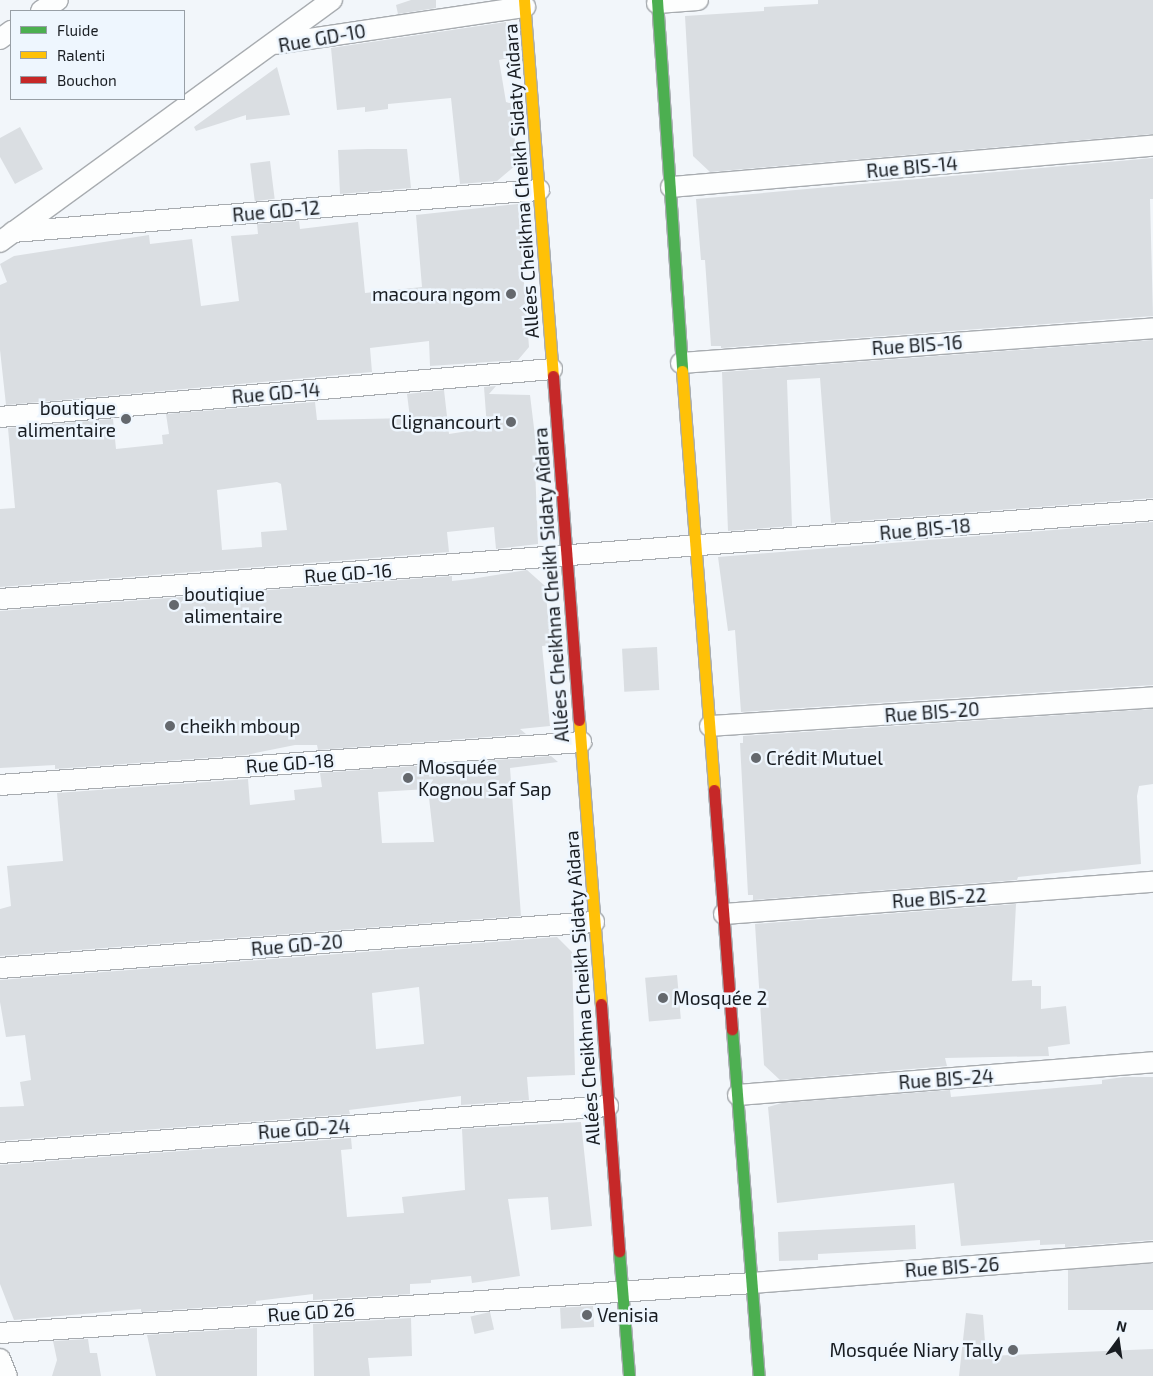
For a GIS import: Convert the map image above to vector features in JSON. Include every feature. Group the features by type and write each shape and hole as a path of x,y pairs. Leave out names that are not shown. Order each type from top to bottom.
{"main road":[{"path":"657,2 671,187 681,363 697,547 759,1376"},
{"name":"Allées Cheikhna Cheikh Sidaty Aîdara","path":"525,3 552,369 573,556 581,742 608,1106 631,1290 628,1376"}],"street":[{"path":"43,10 58,0"},
{"path":"274,44 332,0"},
{"path":"657,2 698,0"},
{"name":"Rue GD-10","path":"6,237 274,44 525,3"},
{"name":"Rue BIS-14","path":"671,187 1153,146"},
{"name":"Rue GD-12","path":"6,237 539,190"},
{"name":"Rue BIS-16","path":"681,363 1153,328"},
{"name":"Rue GD-14","path":"0,417 552,369"},
{"name":"Rue BIS-18","path":"697,547 1153,510"},
{"name":"Rue GD-16","path":"0,599 697,547"},
{"name":"Rue BIS-20","path":"710,726 1153,697"},
{"name":"Rue GD-18","path":"0,785 581,742"},
{"name":"Rue BIS-22","path":"724,914 1153,882"},
{"name":"Rue GD-20","path":"0,968 594,922"},
{"name":"Rue BIS-24","path":"738,1095 1153,1062"},
{"name":"Rue GD-24","path":"0,1153 608,1106"},
{"name":"Rue BIS-26","path":"728,1284 1153,1252"},
{"name":"Rue GD 26","path":"0,1333 728,1284"},
{"path":"0,1359 7,1376"}],"building":[{"path":"411,0 436,0 436,8 398,14 396,5"},
{"path":"818,0 1153,0 1153,134 710,172 693,156 685,16 764,11 764,7 818,4"},
{"path":"506,22 509,58 499,60 506,102 513,104 516,165 497,181 460,184 451,98 388,104 388,109 365,112 365,107 337,110 331,48"},
{"path":"277,67 290,115 246,120 246,115 196,131 194,127"},
{"path":"20,127 43,169 15,184 0,157 0,138"},
{"path":"407,149 411,188 340,194 338,150"},
{"path":"1153,158 1153,199 1150,199 1153,316 721,348 721,346 711,346 705,260 701,260 696,199"},
{"path":"270,161 275,199 255,201 250,163"},
{"path":"518,204 529,347 518,360 430,366 429,341 370,348 372,372 6,405 0,350 0,285 7,282 0,264 14,256 149,235 150,244 192,239 201,306 239,301 231,236 258,234 257,224 299,221 300,229 358,222 365,293 422,287 416,215"},
{"path":"1153,340 1153,498 831,523 820,378 787,380 792,526 728,531 722,372"},
{"path":"496,386 489,394 530,395 538,461 535,467 538,544 496,549 494,527 447,532 449,552 0,587 0,509 15,508 8,428 113,419 116,449 163,444 162,435 169,434 166,414 315,402 317,420 410,418 407,394 444,390 449,434 487,428 484,387","holes":["277,482 281,484 287,530 261,532 262,547 222,550 217,490"]},
{"path":"1153,522 1153,685 741,712 735,630 728,631 718,557"},
{"path":"527,570 545,586 551,645 542,646 550,726 520,729 526,734 318,750 317,745 295,745 246,755 55,769 55,765 0,768 0,611 452,576 452,581"},
{"path":"657,647 659,690 624,692 622,649"},
{"path":"1153,709 1153,784 1139,786 1137,796 1141,864 1018,877 1017,880 753,900 753,895 748,895 740,743 743,743 743,736"},
{"path":"551,756 558,762 510,768 521,916 0,956 0,909 11,906 7,866 63,861 57,793 248,779 250,805 295,800 294,790 322,787 320,773","holes":["428,789 434,842 382,843 378,792"]},
{"path":"1016,904 1012,981 1032,980 1032,986 1041,986 1041,1009 1066,1006 1070,1044 1048,1047 1049,1056 945,1058 947,1066 780,1080 764,1065 755,924"},
{"path":"557,937 572,952 575,1075 527,1077 529,1100 461,1105 461,1096 349,1110 350,1114 0,1141 0,1107 24,1106 20,1082 31,1080 25,1035 6,1037 0,1002 0,980","holes":["419,987 424,1044 376,1049 372,993"]},
{"name":"Mosquée 2","path":"677,975 681,1019 649,1022 645,978"},
{"path":"1124,1077 1153,1077 1153,1240 1065,1247 1065,1244 1040,1245 1040,1240 961,1246 954,1183 777,1203 768,1107 782,1103 950,1090 951,1097 1102,1084 1102,1080"},
{"path":"581,1122 592,1226 551,1230 548,1197 508,1199 520,1276 472,1283 471,1276 431,1280 431,1283 410,1284 410,1294 313,1300 313,1294 256,1301 256,1304 141,1312 141,1309 14,1320 0,1284 0,1165 351,1138 352,1149 341,1150 347,1217 404,1213 402,1197 465,1190 462,1129"},
{"path":"915,1225 916,1249 818,1254 818,1260 779,1261 778,1232"},
{"path":"1068,1264 1153,1264 1153,1310 1068,1310"},
{"path":"593,1306 594,1327 561,1329 560,1308"},
{"path":"490,1312 494,1330 475,1334 471,1316"},
{"path":"966,1313 983,1315 986,1356 1153,1349 1153,1376 959,1376"},
{"path":"411,1318 412,1356 368,1358 370,1376 314,1376 313,1324"},
{"path":"257,1328 257,1376 156,1376 147,1335"},
{"path":"88,1339 90,1353 97,1353 101,1376 52,1376 57,1360 53,1341"}],"traffic: fast":[{"path":"657,0 682,371"},
{"path":"732,1029 759,1376"},
{"path":"619,1251 629,1376"}],"traffic: slow":[{"path":"524,0 553,376"},
{"path":"682,371 714,790"},
{"path":"579,720 601,1004"}],"traffic: jam":[{"path":"553,376 579,720"},
{"path":"714,790 732,1029"},
{"path":"601,1004 619,1251"}],"place":[{"name":"macoura ngom","path":"511,294"},
{"name":"boutique alimentaire","path":"126,419"},
{"name":"Clignancourt","path":"511,422"},
{"name":"boutiqiue alimentaire","path":"174,605"},
{"name":"cheikh mboup","path":"170,726"},
{"name":"Crédit Mutuel","path":"756,758"},
{"name":"Mosquée Kognou Saf Sap","path":"408,778"},
{"name":"Mosquée 2","path":"663,998"},
{"name":"Venisia","path":"587,1315"},
{"name":"Mosquée Niary Tally","path":"1013,1350"}]}
